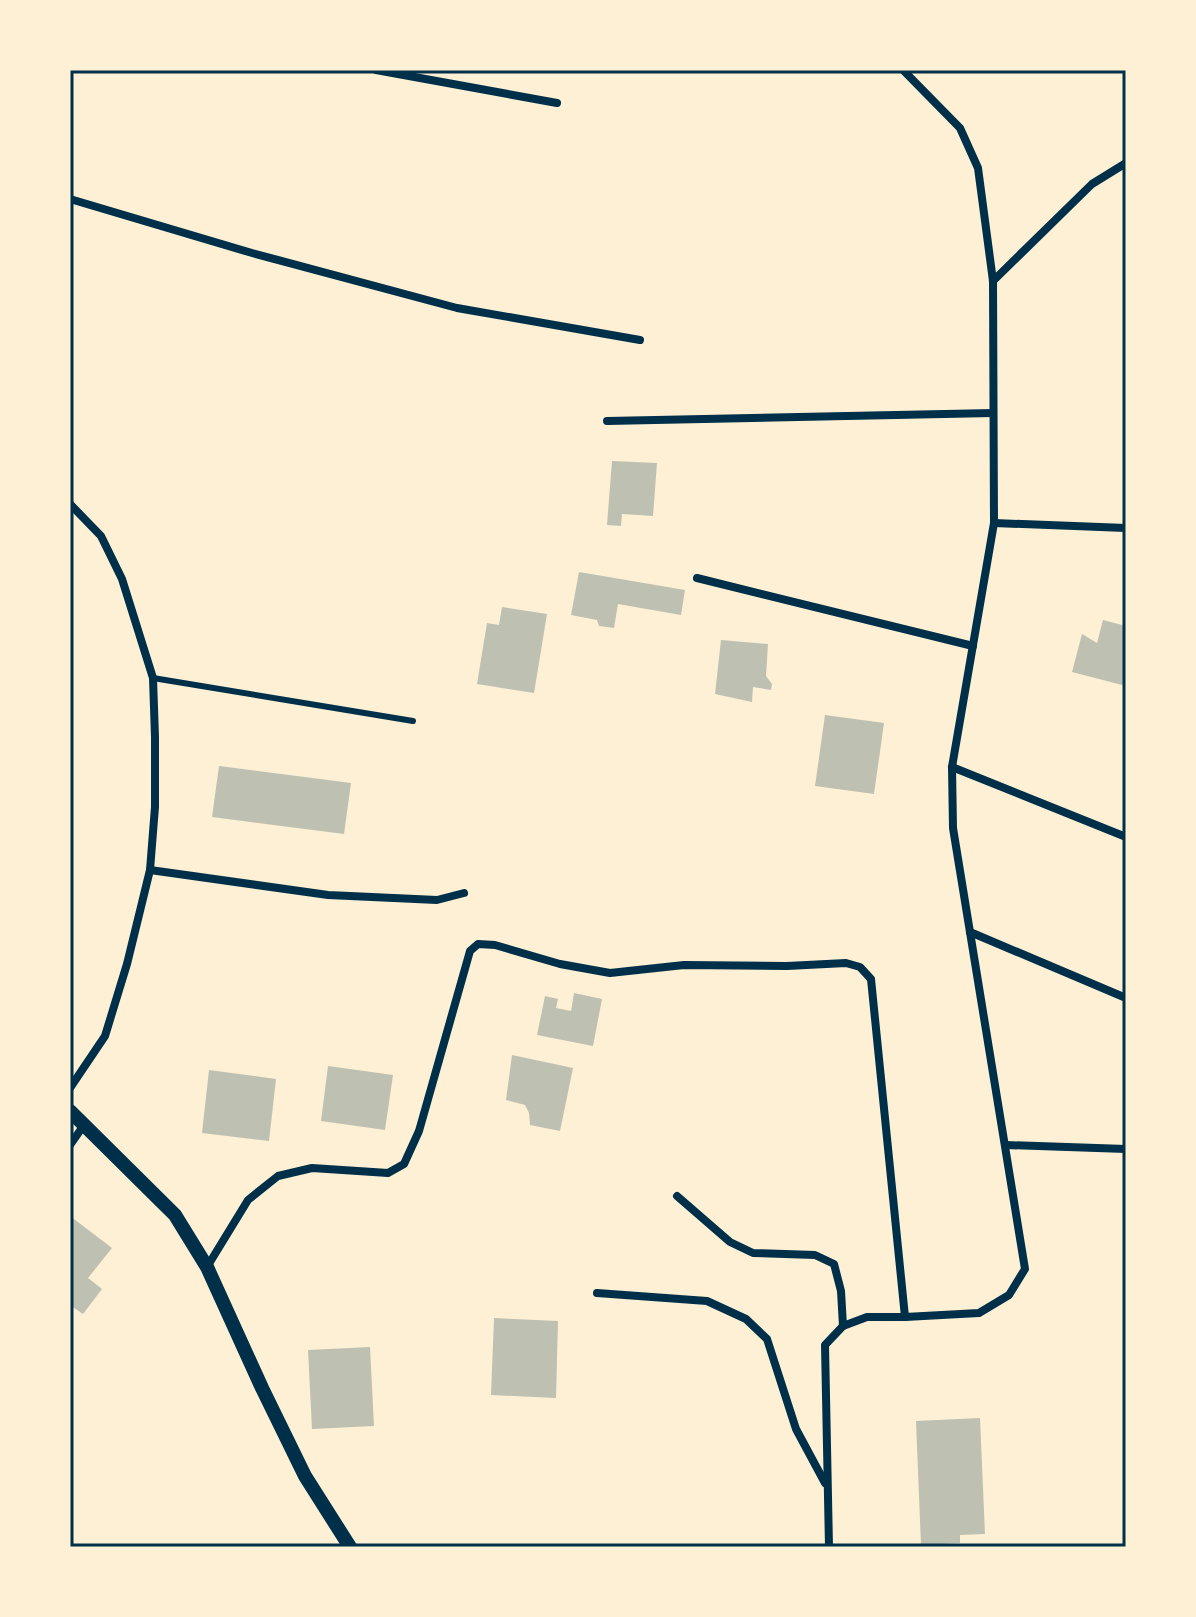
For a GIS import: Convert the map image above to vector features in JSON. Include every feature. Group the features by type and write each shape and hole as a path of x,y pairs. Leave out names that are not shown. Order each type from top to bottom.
{"street":[{"path":"376,70 557,103"},
{"path":"829,1547 825,1345 843,1326 867,1317 979,1313 1009,1295 1025,1269 953,828 952,767 994,523 993,281 978,168 960,128 903,70"},
{"path":"993,281 1092,184 1126,163"},
{"path":"70,199 252,253 457,308 640,340"},
{"path":"607,421 993,413"},
{"path":"70,504 101,536 122,579 153,678 155,807 150,870 127,964 105,1036 70,1088"},
{"path":"994,523 1126,528"},
{"path":"697,578 973,646"},
{"path":"952,767 1126,837"},
{"path":"150,870 328,895 437,900 464,893"},
{"path":"970,932 1126,998"},
{"path":"207,1267 248,1200 278,1176 312,1168 388,1173 404,1164 419,1131 470,951 478,944 495,945 560,964 610,973 684,965 846,963 860,967 871,979 905,1317"},
{"path":"70,1111 175,1215 207,1267 305,1476 350,1547"},
{"path":"70,1145 84,1125"},
{"path":"1006,1145 1126,1149"},
{"path":"677,1196 730,1242 753,1253 815,1255 834,1264 841,1291 843,1326"},
{"path":"597,1293 707,1301 746,1319 767,1339 796,1429 827,1487"}],"lane":[{"path":"153,678 413,721"}],"building":[{"path":"612,461 657,463 653,516 622,514 621,526 607,525"},
{"path":"579,572 685,590 681,615 618,604 614,628 599,626 597,620 571,615"},
{"path":"502,607 547,614 534,693 477,684 487,623 499,625"},
{"path":"1103,620 1126,626 1126,686 1072,672 1082,634 1097,643"},
{"path":"721,640 768,644 766,676 772,684 771,690 753,687 752,702 715,694"},
{"path":"825,715 884,723 874,794 815,786"},
{"path":"219,766 351,783 344,834 212,817"},
{"path":"574,993 602,999 593,1046 537,1035 545,996 558,999 556,1008 571,1011"},
{"path":"512,1055 573,1068 560,1131 530,1125 525,1105 506,1100"},
{"path":"328,1066 393,1075 385,1130 321,1121"},
{"path":"209,1070 276,1079 269,1141 202,1133"},
{"path":"70,1216 112,1248 88,1278 102,1289 83,1314 70,1305"},
{"path":"494,1318 558,1321 556,1398 491,1395"},
{"path":"370,1347 374,1426 312,1429 308,1350"},
{"path":"980,1418 985,1534 960,1535 960,1543 921,1545 916,1421"}]}
